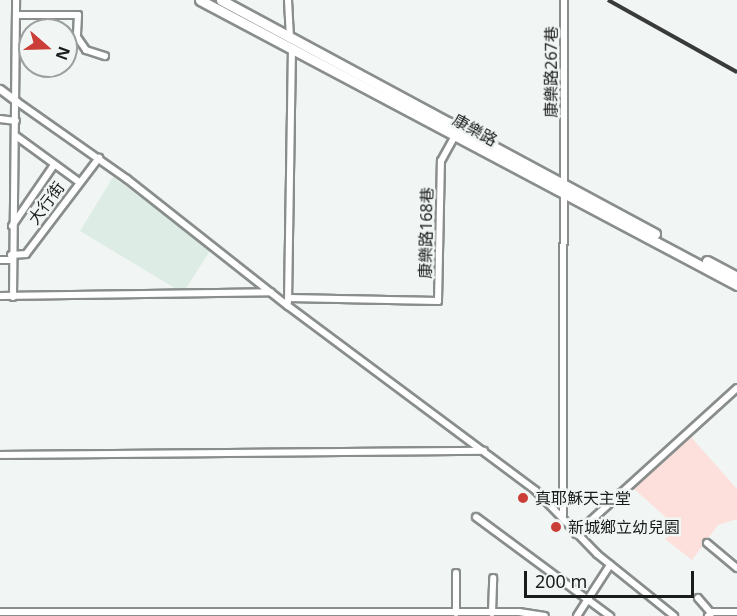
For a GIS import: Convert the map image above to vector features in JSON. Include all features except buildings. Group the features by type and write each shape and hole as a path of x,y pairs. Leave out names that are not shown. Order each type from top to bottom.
{"main road":[{"name":"康樂路","path":"200,0 292,50 737,277"},
{"name":"康樂路","path":"221,0 290,36 457,134"},
{"name":"康樂路","path":"564,190 737,285"}],"street":[{"path":"13,297 11,257 16,136 16,0"},
{"path":"288,0 292,50 288,302"},
{"name":"康樂路267巷","path":"563,516 564,0"},
{"path":"16,15 78,15 77,37 86,50 105,56"},
{"path":"0,89 99,159 271,292 288,302 484,451 563,516 576,534 610,565 674,616"},
{"path":"0,120 16,121"},
{"name":"康樂路168巷","path":"288,302 438,301 441,161 457,134"},
{"path":"16,136 79,182"},
{"name":"大行街","path":"11,257 26,254 79,182 99,159"},
{"path":"12,227 54,165"},
{"path":"0,260 11,257"},
{"path":"0,297 271,292"},
{"path":"576,534 737,388"},
{"path":"0,454 484,451"},
{"path":"476,517 610,616"},
{"path":"707,543 737,568"},
{"path":"577,616 610,565"},
{"path":"456,573 456,614"},
{"path":"492,613 493,578"},
{"path":"698,598 710,614 737,612"},
{"path":"0,612 456,614 527,612 545,616"}],"shaded area":[{"path":"113,177 212,248 183,293 80,231"},
{"path":"691,437 737,489 737,519 718,525 692,560 665,539 679,529 633,488"}],"railway":[{"path":"608,0 737,72"}],"place":[{"name":"真耶穌天主堂","path":"523,498"},
{"name":"新城鄉立幼兒園","path":"556,527"}]}
